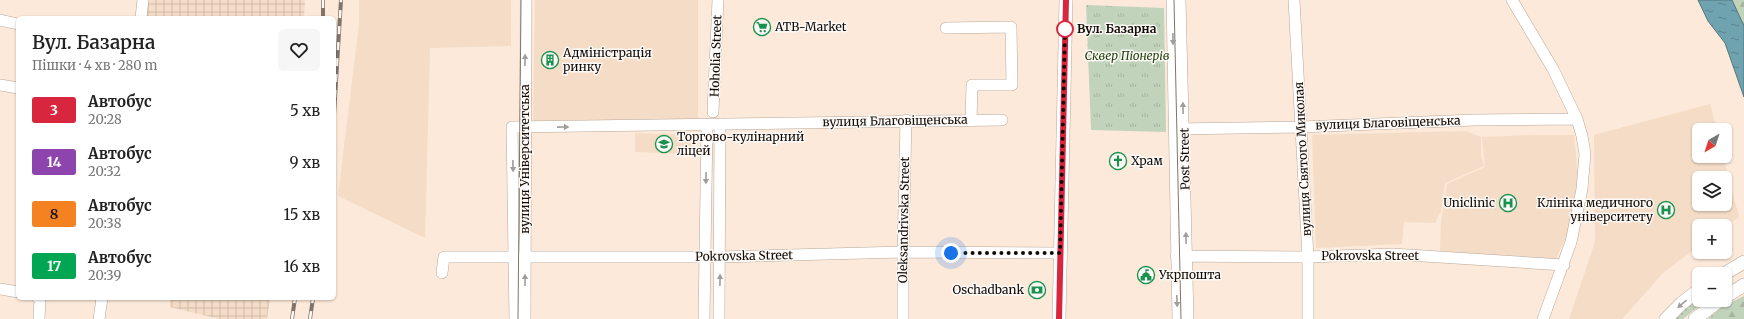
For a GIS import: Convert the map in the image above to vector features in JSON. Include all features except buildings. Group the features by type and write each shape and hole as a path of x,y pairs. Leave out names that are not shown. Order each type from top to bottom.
{"main road":[{"path":"1059,319 1066,0"},
{"path":"1732,270 1743,265"},
{"path":"1732,292 1744,285"},
{"path":"1666,319 1692,295"},
{"path":"1695,319 1711,307"}],"street":[{"path":"141,16 143,0"},
{"name":"вулиця Університетська","path":"515,319 524,127 526,0"},
{"name":"Hoholia Street","path":"714,112 718,0"},
{"name":"Post Street","path":"1172,0 1179,128"},
{"name":"Post Street","path":"1178,319 1181,255 1179,128 1180,0"},
{"name":"вулиця Святого Миколая","path":"1294,0 1308,257 1308,319"},
{"path":"1512,0 1553,68 1577,119 1582,136 1584,170 1571,242 1564,265 1543,319"},
{"path":"0,20 16,24"},
{"path":"946,28 1011,27 1012,85 972,85 971,120"},
{"path":"0,86 16,88"},
{"name":"вулиця Благовіщенська","path":"1179,128 1301,127 1474,120 1577,119"},
{"name":"вулиця Благовіщенська","path":"512,127 707,125 906,120 1002,120"},
{"name":"Oleksandrivska Street","path":"904,319 903,252 906,120"},
{"path":"719,319 720,124"},
{"path":"704,319 707,125"},
{"name":"вулиця Університетська","path":"512,127 519,257 525,319"},
{"name":"Pokrovska Street","path":"442,272 444,257 720,257 903,252 1060,253"},
{"name":"Pokrovska Street","path":"1181,255 1308,257 1393,254 1564,265"},
{"name":"Post Street","path":"1181,255 1188,319"},
{"path":"0,289 16,292"},
{"path":"39,300 39,319"},
{"path":"98,319 102,300"}],"shaded area":[{"path":"146,0 305,0 304,16 144,16"},
{"path":"359,0 511,0 511,46 430,48 425,238 338,196 359,24"},
{"path":"535,0 698,0 698,119 533,121"},
{"name":"Клініка медичного університету","path":"1710,104 1715,123 1692,123 1692,163 1725,163 1727,171 1692,171 1692,211 1732,211 1732,190 1739,217 1732,222 1732,219 1692,219 1692,251 1664,272 1622,319 1569,319 1595,242 1594,135"},
{"path":"1466,131 1481,137 1481,156 1484,166 1445,183 1441,211 1435,223 1404,222 1402,244 1316,248 1312,135"},
{"name":"Торгово-кулінарний ліцей","path":"635,133 694,135 693,154 635,152"},
{"name":"Uniclinic","path":"1574,135 1578,177 1567,236 1555,260 1440,253 1441,222 1447,184 1485,167 1482,137"},
{"path":"170,300 270,300 267,319 219,319 170,307"}],"green space":[{"path":"1732,0 1744,0 1744,26"},
{"name":"Сквер Піонерів","path":"1086,5 1164,8 1166,132 1091,130"},
{"path":"1744,296 1744,319 1708,319 1721,307 1732,307 1732,302"},
{"path":"1692,300 1692,307 1698,307 1683,319 1670,319"}],"water":[{"path":"1698,0 1732,0 1744,26 1744,97 1725,43 1708,21"}],"tram line":[{"path":"518,319 521,0"},
{"path":"1174,0 1181,319"}],"railway":[{"path":"323,0 323,16"},
{"path":"336,81 341,0"},
{"path":"292,319 295,300"},
{"path":"310,319 313,300"}],"bus line":[{"name":"3","path":"1059,319 1066,0"}],"place":[{"name":"ATB-Market","path":"762,27"},
{"name":"Вул. Базарна","path":"1065,29"},
{"name":"Адміністрація ринку","path":"550,60"},
{"name":"Торгово-кулінарний ліцей","path":"664,144"},
{"name":"Храм","path":"1118,161"},
{"name":"Uniclinic","path":"1508,203"},
{"name":"Клініка медичного університету","path":"1666,210"},
{"name":"Укрпошта","path":"1146,275"},
{"name":"Oschadbank","path":"1037,290"}],"route":[{"path":"951,253 1060,253 1065,29"}]}
